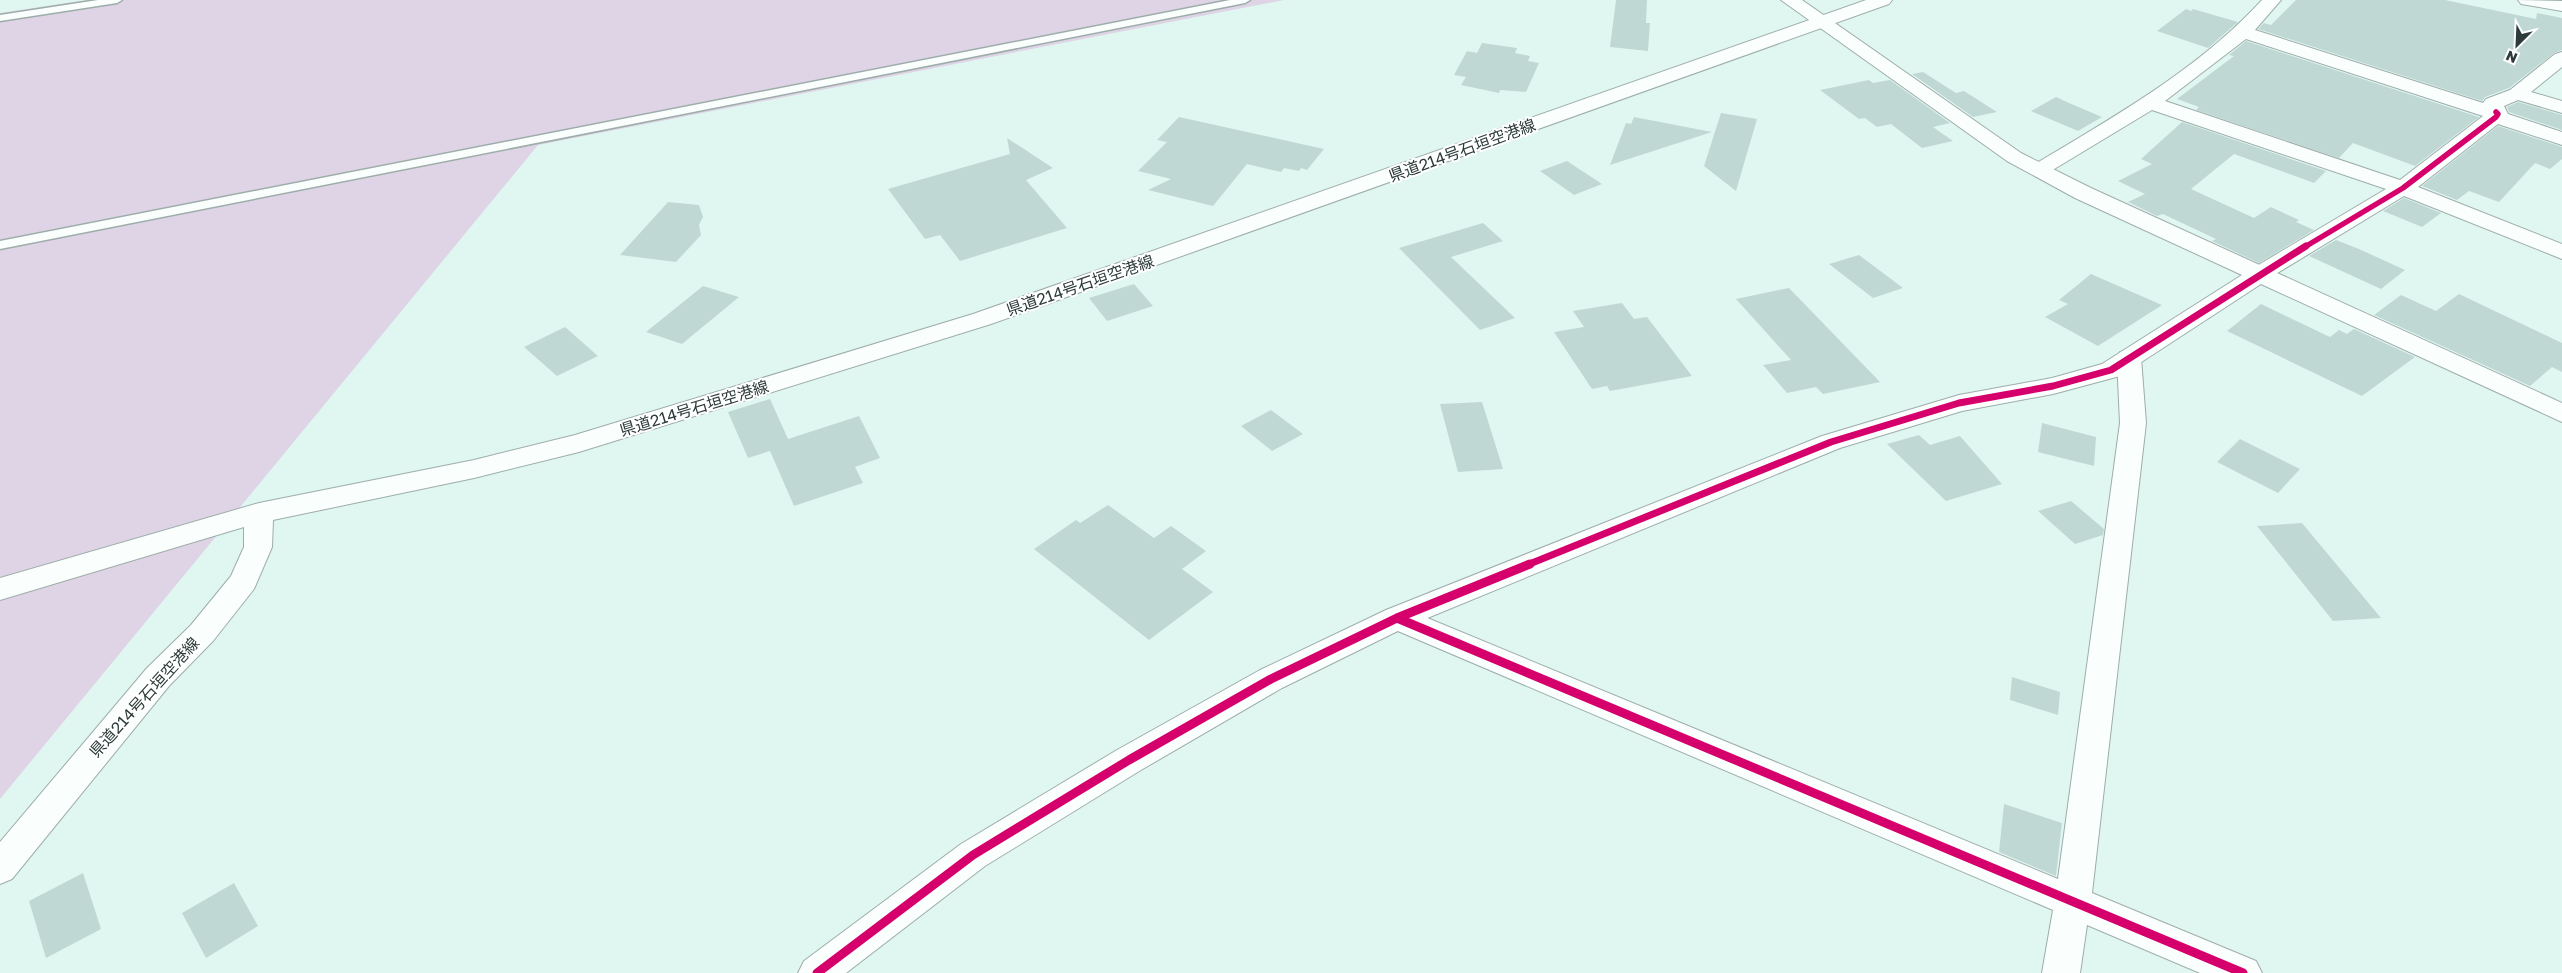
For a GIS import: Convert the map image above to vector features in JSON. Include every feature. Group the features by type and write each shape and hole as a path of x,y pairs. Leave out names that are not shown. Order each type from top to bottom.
{"main road":[{"path":"1790,0 2014,157 2083,193 2258,275 2560,408"},
{"name":"県道214号石垣空港線","path":"0,589 259,514 474,468 578,443 982,319 1292,211 1819,21 1883,0"},
{"path":"2039,170 2150,103 2243,32 2272,0"},
{"path":"2527,0 2562,6"},
{"path":"2243,32 2497,115 2562,139"},
{"path":"2497,115 2493,103 2517,94 2562,58"},
{"path":"2517,94 2562,107"},
{"path":"2150,103 2403,188 2562,252"},
{"path":"818,973 965,860 1128,760 1272,679 1397,618 1831,442 1959,402 2053,386 2111,370 2258,275 2403,188 2497,115"},
{"path":"2061,973 2072,901 2133,423 2129,358"},
{"name":"県道214号石垣空港線","path":"0,868 158,677 202,633 244,581 258,547 259,514"},
{"path":"1397,618 2243,973"}],"lane":[{"path":"0,18 117,0"},
{"path":"0,245 1245,0"}],"shaded area":[{"path":"87,0 1284,0 538,145 0,799 0,13"}],"building":[{"path":"1616,0 1647,0 1646,23 1650,23 1648,51 1610,47"},
{"path":"2296,0 2445,0 2536,19 2537,13 2562,18 2562,50 2554,53 2509,88 2485,97 2482,101 2258,29 2264,23 2271,25"},
{"path":"2186,9 2191,11 2193,9 2238,22 2208,48 2157,31"},
{"path":"2246,41 2479,117 2415,166 2353,143 2339,158 2196,110 2199,107 2177,99 2234,56 2229,55"},
{"path":"1482,43 1517,48 1515,53 1530,56 1528,61 1539,63 1526,92 1500,90 1499,93 1461,85 1466,77 1454,75 1467,51 1477,53"},
{"path":"1923,72 1956,93 1964,91 1997,112 1973,117 1912,74"},
{"path":"1869,80 1873,83 1890,80 1950,123 1933,127 1953,141 1922,148 1891,124 1877,127 1865,118 1859,119 1820,90"},
{"path":"2056,97 2102,117 2078,131 2031,111"},
{"path":"2518,102 2562,115 2562,130 2509,112 2507,107"},
{"path":"1721,113 1757,119 1736,191 1704,166"},
{"path":"1179,117 1324,149 1307,170 1301,168 1299,171 1284,168 1281,172 1247,164 1213,206 1148,190 1171,179 1138,171 1167,142 1157,140"},
{"path":"1634,117 1712,132 1610,165 1626,123 1631,124"},
{"path":"2182,122 2326,171 2314,183 2234,154 2191,189 2254,218 2271,207 2299,220 2296,222 2314,230 2259,263 2212,241 2216,239 2163,214 2157,216 2128,202 2145,194 2118,181 2152,164 2141,159"},
{"path":"2498,126 2562,147 2562,159 2550,169 2535,163 2499,202 2469,191 2457,200 2422,186"},
{"path":"1007,138 1053,168 1026,180 1067,228 960,261 940,235 925,239 888,189 1010,154"},
{"path":"1567,161 1602,184 1574,195 1540,171"},
{"path":"2404,198 2441,213 2422,227 2383,211"},
{"path":"668,202 699,205 703,217 699,225 701,235 676,262 620,255"},
{"path":"1483,223 1503,241 1451,257 1515,318 1480,330 1399,248"},
{"path":"2336,240 2405,270 2381,289 2309,256"},
{"path":"1859,255 1903,288 1873,298 1829,264"},
{"path":"2091,274 2162,305 2098,346 2045,317 2068,304 2059,300"},
{"path":"1134,284 1153,306 1107,321 1089,298"},
{"path":"703,286 739,297 682,344 646,332"},
{"path":"1789,288 1880,382 1823,394 1816,387 1787,393 1763,365 1791,360 1736,299"},
{"path":"2459,294 2562,343 2562,372 2552,367 2530,386 2374,315 2401,295 2436,311"},
{"path":"1622,303 1634,319 1647,317 1692,376 1610,391 1607,386 1592,389 1554,332 1584,327 1573,311"},
{"path":"2261,304 2330,337 2339,330 2347,334 2354,329 2415,357 2362,396 2227,331"},
{"path":"565,327 598,356 557,376 524,347"},
{"path":"770,399 788,439 859,416 880,458 855,467 863,483 794,506 770,451 748,458 728,412"},
{"path":"1482,402 1503,469 1458,472 1440,404"},
{"path":"1271,410 1303,434 1272,451 1241,426"},
{"path":"2042,423 2096,437 2094,466 2038,452"},
{"path":"1919,435 1930,445 1960,436 2002,484 1946,501 1887,444"},
{"path":"2240,439 2300,469 2278,493 2217,462"},
{"path":"2071,501 2104,529 2103,535 2075,544 2038,511"},
{"path":"1108,505 1154,538 1171,526 1206,551 1182,569 1213,592 1149,640 1034,549 1076,520 1080,523"},
{"path":"2302,523 2381,618 2333,621 2257,526"},
{"path":"2012,677 2060,692 2058,715 2010,700"},
{"path":"2004,804 2062,823 2056,876 1999,852"},
{"path":"83,873 101,929 46,958 29,901"},
{"path":"234,883 258,926 206,958 182,913"}],"cycle path":[{"path":"817,973 973,855 1129,760 1271,679 1397,618 1831,442 1959,403 2053,386 2111,370 2258,275 2403,188 2496,117 2498,114 2496,112"},
{"path":"1397,618 2243,973"}]}
